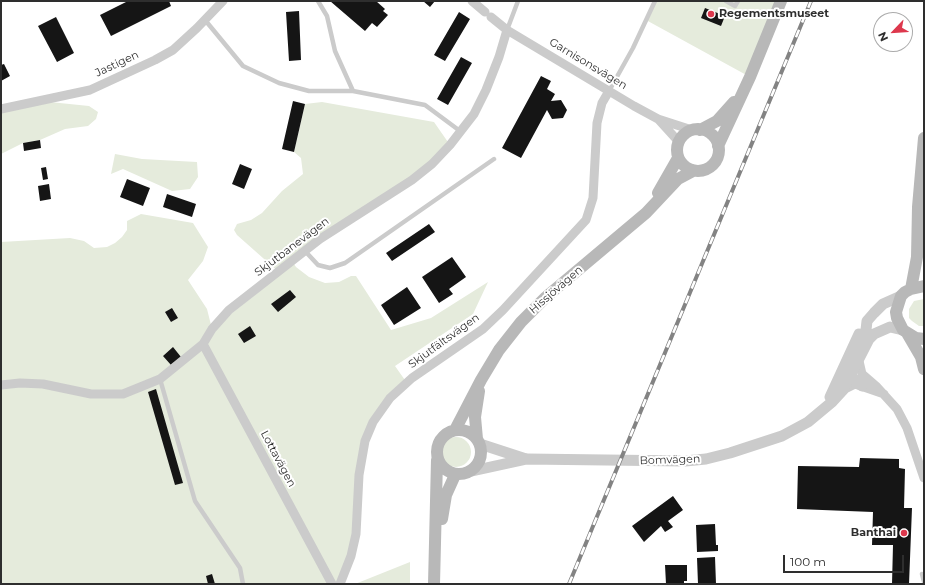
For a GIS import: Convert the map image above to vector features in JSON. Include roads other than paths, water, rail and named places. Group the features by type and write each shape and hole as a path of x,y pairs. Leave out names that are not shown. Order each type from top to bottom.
{"main road":[{"path":"750,77 732,105 717,120 682,136 677,151 678,158 684,166 693,171 707,169 716,160 718,146 750,77 781,1"},
{"path":"696,130 710,134 718,146"},
{"path":"924,138 918,207 917,257 906,292 896,312 897,318 921,357 924,369"},
{"name":"Hissjövägen","path":"646,212 678,158"},
{"path":"922,170 924,221"},
{"name":"Hissjövägen","path":"455,430 481,380 499,350 521,322 546,297 646,212 678,179 693,171"},
{"path":"906,292 924,286"},
{"path":"905,332 916,338 924,339"},
{"name":"Hissjövägen","path":"478,441 476,416 481,380"},
{"path":"434,583 436,451 438,442 443,436 455,430 463,430 473,434 478,441 481,457 477,466 472,471 455,475 443,468 437,460"},
{"path":"434,583 446,495 455,475"}],"street":[{"name":"Jastigen","path":"1,109 90,90 173,50 223,1"},
{"name":"Garnisonsvägen","path":"472,1 507,30 609,91 658,119 696,130"},
{"name":"Skjutbanevägen","path":"1,385 20,383 43,384 91,394 117,395 160,379 203,344 212,329 229,310 305,251 412,180 432,164 474,114 486,90 499,57 507,30"},
{"name":"Skjutfältsvägen","path":"340,584 352,556 356,534 359,475 364,441 373,422 390,398 412,378 482,330 498,315 586,220 593,198 597,123 602,103 609,91"},
{"name":"Garnisonsvägen","path":"658,119 679,142"},
{"name":"Bomvägen","path":"840,388 857,339 867,321 883,304 906,292"},
{"name":"Bomvägen","path":"851,375 850,368 866,330 867,321"},
{"name":"Bomvägen","path":"472,471 527,459 661,462 706,459 782,436 808,422 825,408 851,375 869,339 874,334 890,327 905,332"},
{"name":"Lottavägen","path":"203,344 332,584"},
{"path":"859,361 864,382"},
{"path":"851,375 884,394 897,409 907,428 924,478"},
{"path":"840,388 864,382"},
{"name":"Bomvägen","path":"478,441 527,459"}],"lane":[{"path":"318,1 327,16 335,51 353,90"},
{"name":"Skjutbanevägen","path":"507,30 518,1"},
{"path":"609,91 633,48 655,1"},
{"path":"726,1 735,6 738,1"},
{"path":"205,20 243,66 279,83 309,91 353,90 426,105 460,130"},
{"path":"305,251 318,265 330,268 345,263 494,159"},
{"path":"160,379 196,501 240,568 243,584"},
{"path":"922,574 924,582"}],"railway":[{"path":"569,584 811,1"}],"place":[{"name":"Regementsmuseet","path":"711,14"},
{"name":"Banthai","path":"904,533"}]}
